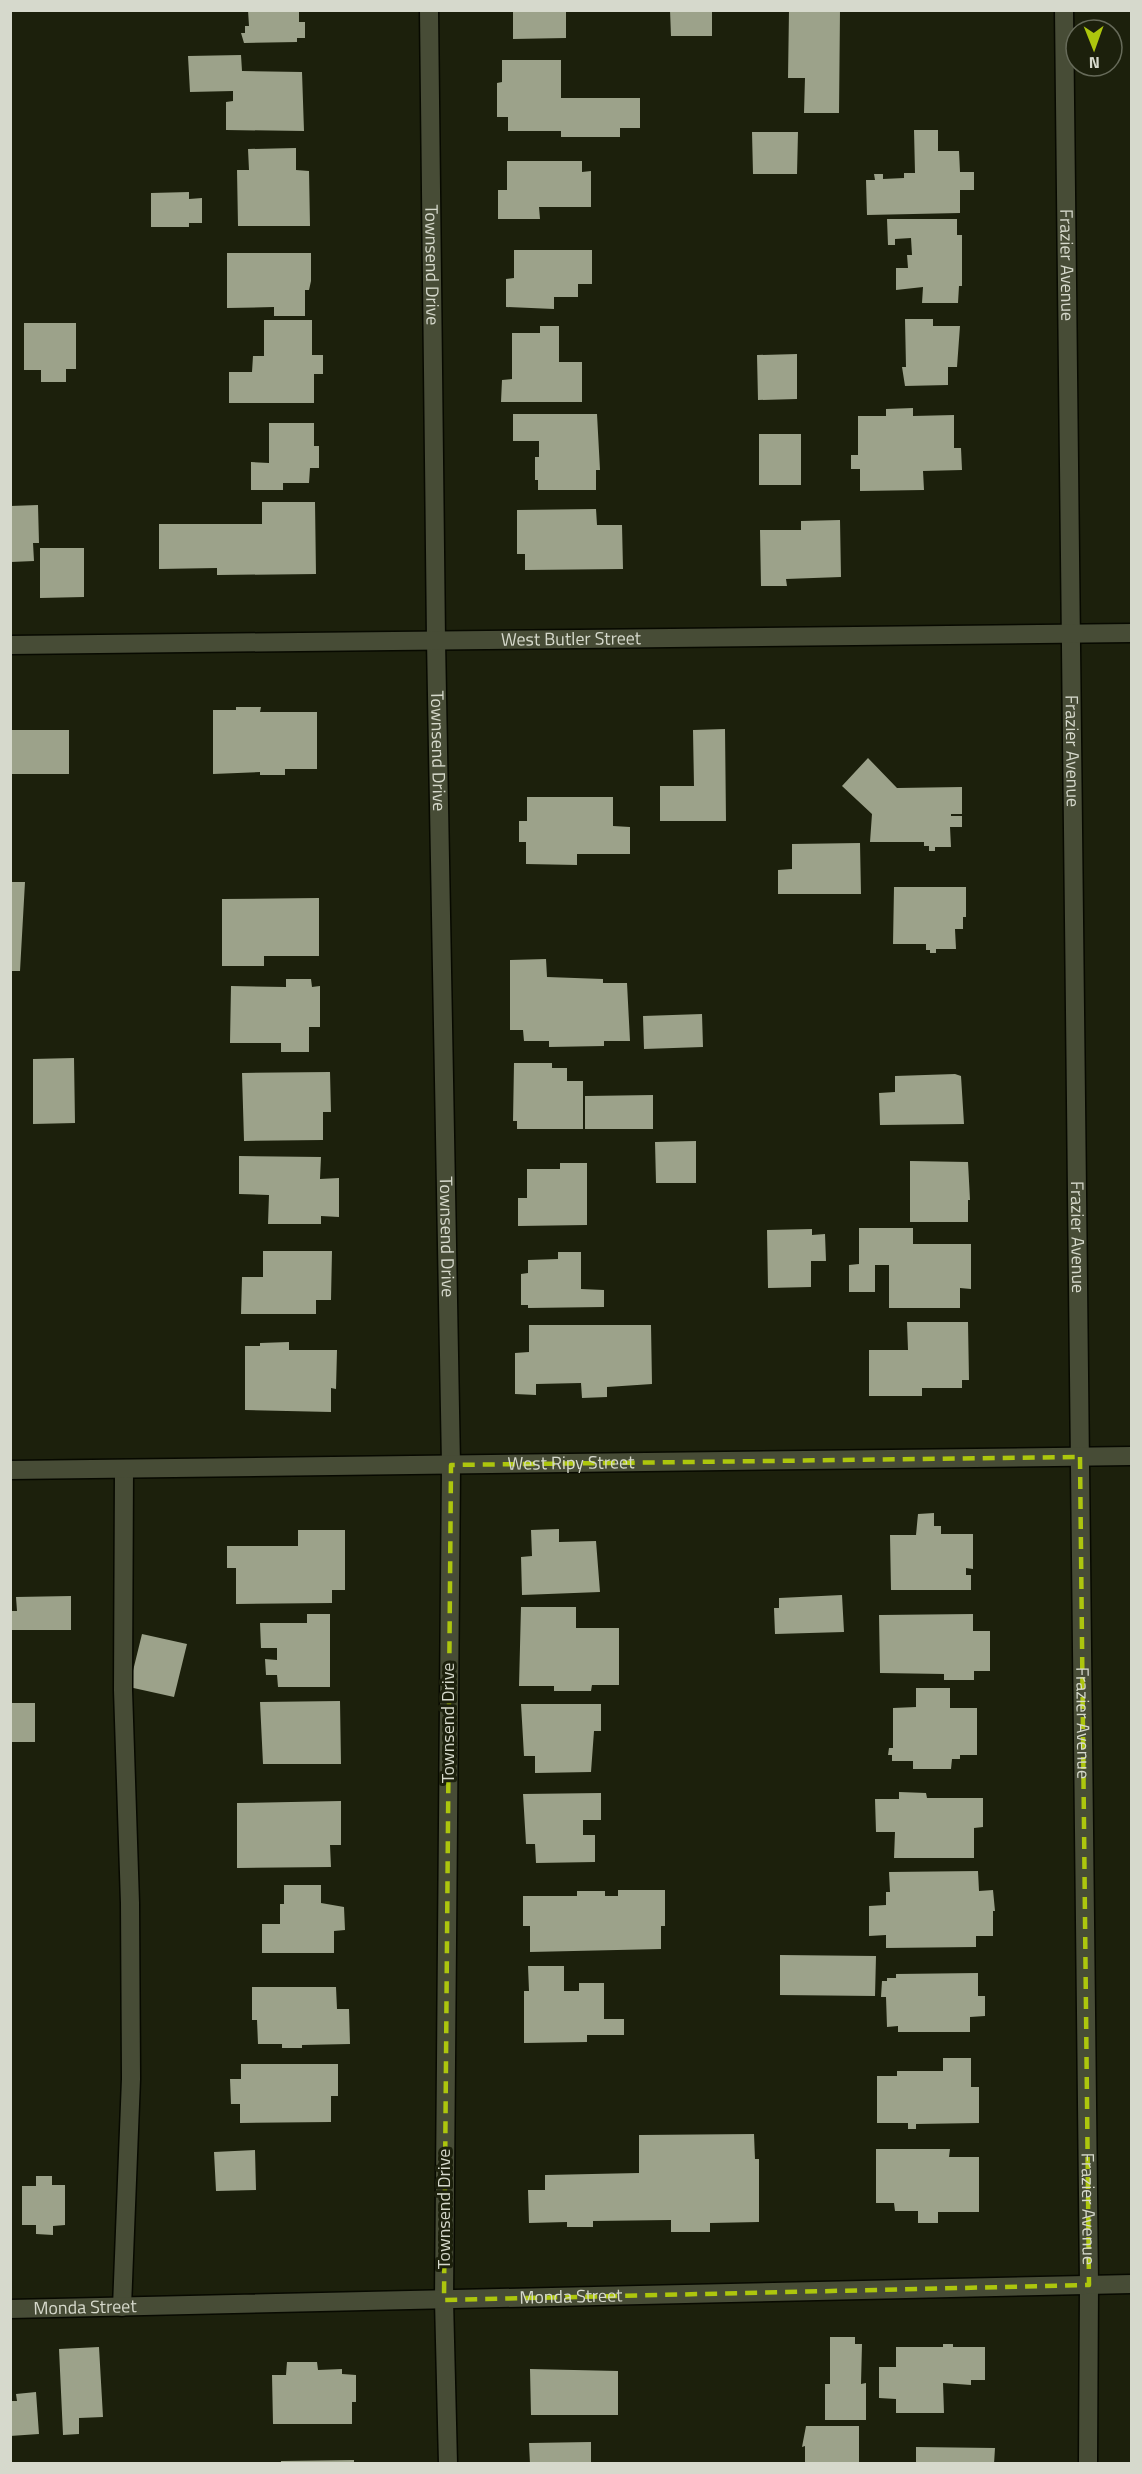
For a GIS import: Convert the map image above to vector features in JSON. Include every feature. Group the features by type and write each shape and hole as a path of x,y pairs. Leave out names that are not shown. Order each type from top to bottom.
{"street":[{"name":"Townsend Drive","path":"429,10 436,640 451,1465 444,2300 448,2463"},
{"name":"Frazier Avenue","path":"1064,10 1089,2285 1088,2463"},
{"name":"West Butler Street","path":"10,645 1131,633"},
{"name":"West Ripy Street","path":"10,1470 1131,1456"},
{"path":"122,2307 131,2079 130,1903 123,1690 124,1469"},
{"name":"Monda Street","path":"10,2309 1131,2284"}],"highlighted area":[{"path":"1080,1457 1089,2285 444,2300 451,1465"}],"building":[{"path":"248,10 299,10 299,22 305,22 305,38 297,38 297,42 244,43 241,33 245,33 245,26 249,26"},
{"path":"513,10 566,10 566,38 513,39"},
{"path":"670,10 712,10 712,36 671,36"},
{"path":"789,10 840,10 839,113 804,113 805,78 788,78"},
{"path":"241,55 242,71 302,72 304,131 226,130 226,102 233,101 233,91 190,92 188,56"},
{"path":"502,60 561,60 561,98 640,98 640,128 620,128 620,137 561,137 561,131 508,131 508,117 497,117 497,83 502,82"},
{"path":"914,130 938,130 938,151 959,151 960,172 974,172 974,190 960,190 960,213 867,215 866,180 875,180 874,174 883,174 883,179 904,178 904,173 915,173"},
{"path":"752,132 798,132 797,174 753,174"},
{"path":"296,148 296,170 309,171 310,226 238,226 237,170 249,170 248,149"},
{"path":"507,161 582,161 582,172 591,171 591,207 539,207 540,219 498,219 498,190 507,190"},
{"path":"189,192 189,199 202,198 202,223 189,223 189,227 151,227 151,193"},
{"path":"887,219 957,219 957,235 962,235 962,286 959,286 958,303 922,303 923,287 896,290 896,268 908,268 907,255 912,255 911,238 895,239 895,245 888,245"},
{"path":"514,250 592,250 592,284 578,284 578,297 554,297 554,309 506,307 506,279 514,278"},
{"path":"227,253 311,253 311,281 309,290 305,290 305,316 274,316 274,307 227,308"},
{"path":"905,319 933,319 933,326 960,326 957,367 948,367 948,385 905,386 902,367 906,367"},
{"path":"264,320 312,320 312,355 323,355 323,374 314,374 314,403 229,403 229,372 252,372 253,356 264,356"},
{"path":"24,323 76,323 76,369 66,369 66,382 41,382 41,370 24,370"},
{"path":"540,326 559,326 559,362 582,362 582,402 501,402 502,380 512,379 512,333 540,333"},
{"path":"797,354 797,399 758,400 757,355"},
{"path":"913,408 913,416 954,415 954,448 961,448 962,470 923,471 924,490 860,491 860,469 851,469 851,455 858,455 858,416 886,416 886,409"},
{"path":"513,414 597,414 600,470 596,470 596,490 538,490 538,480 535,480 535,457 539,457 539,441 513,441"},
{"path":"269,423 314,423 314,446 319,446 319,468 310,468 309,483 283,483 283,490 251,490 251,462 269,463"},
{"path":"759,434 801,434 801,485 759,485"},
{"path":"262,502 315,502 316,574 217,575 217,568 159,569 159,524 262,524"},
{"path":"38,505 39,543 33,543 34,561 11,562 10,506"},
{"path":"596,509 597,525 622,525 623,569 525,570 525,554 517,554 517,510"},
{"path":"840,520 841,577 786,579 787,586 761,586 760,530 801,530 801,521"},
{"path":"40,548 84,548 84,597 40,598"},
{"path":"236,707 261,707 260,712 317,712 317,769 285,769 285,775 260,775 260,772 213,774 213,710 236,710"},
{"path":"725,729 726,821 660,821 660,786 694,786 693,730"},
{"path":"10,730 69,730 69,774 10,774"},
{"path":"868,758 897,788 962,787 962,814 951,814 951,816 962,816 962,827 950,827 951,847 935,847 935,851 929,851 929,846 924,846 924,842 870,842 872,814 842,786"},
{"path":"527,797 613,797 613,826 630,827 630,854 577,854 577,865 526,864 526,842 519,842 519,821 527,821"},
{"path":"860,843 861,894 778,894 778,870 792,869 792,844"},
{"path":"10,882 25,882 20,971 10,971"},
{"path":"894,887 966,887 966,917 963,917 963,929 955,929 956,949 936,949 936,953 930,953 930,950 926,950 926,944 893,944"},
{"path":"319,898 319,956 264,956 264,966 222,966 222,899"},
{"path":"546,959 547,977 603,979 603,983 627,983 630,1041 604,1041 604,1046 549,1047 549,1041 524,1041 523,1030 510,1030 510,960"},
{"path":"286,979 311,979 312,987 320,986 320,1027 309,1027 309,1052 281,1052 281,1043 230,1043 231,986 286,987"},
{"path":"702,1014 703,1047 644,1049 643,1016"},
{"path":"74,1058 75,1123 33,1124 33,1059"},
{"path":"514,1063 552,1063 552,1068 567,1068 567,1081 583,1081 583,1129 517,1129 517,1121 513,1121"},
{"path":"330,1072 331,1112 323,1112 323,1140 244,1141 242,1073"},
{"path":"955,1074 961,1076 964,1124 880,1125 879,1093 895,1092 895,1076"},
{"path":"653,1095 653,1129 585,1129 585,1096"},
{"path":"696,1141 696,1183 656,1183 655,1142"},
{"path":"239,1156 321,1157 320,1179 339,1178 339,1217 321,1216 321,1224 268,1224 269,1195 239,1194"},
{"path":"910,1161 968,1162 970,1200 968,1200 968,1222 910,1222"},
{"path":"560,1163 587,1163 587,1225 518,1226 518,1198 527,1198 527,1169 560,1169"},
{"path":"859,1228 913,1228 913,1244 971,1244 971,1289 960,1288 960,1308 889,1308 889,1265 875,1265 875,1292 849,1292 849,1265 859,1264"},
{"path":"812,1229 812,1235 825,1234 826,1261 811,1261 811,1287 768,1288 767,1230"},
{"path":"263,1251 332,1251 331,1300 316,1300 316,1314 241,1314 242,1277 263,1277"},
{"path":"558,1252 581,1252 581,1289 604,1290 604,1307 528,1308 528,1305 521,1305 521,1274 528,1273 528,1260 558,1259"},
{"path":"907,1322 968,1322 969,1380 962,1380 962,1388 922,1388 922,1396 869,1396 869,1350 908,1350"},
{"path":"529,1325 651,1325 652,1384 607,1387 607,1397 582,1398 581,1383 536,1384 536,1395 515,1394 515,1353 529,1352"},
{"path":"289,1342 289,1350 337,1350 336,1389 331,1388 331,1412 245,1410 245,1346"},
{"path":"934,1513 934,1526 941,1526 941,1534 973,1534 973,1569 966,1568 966,1575 971,1575 971,1590 891,1590 890,1535 916,1535 918,1514"},
{"path":"559,1529 559,1542 596,1541 600,1592 522,1595 521,1557 532,1556 531,1530"},
{"path":"298,1530 345,1530 345,1590 332,1590 332,1603 236,1604 236,1568 227,1568 227,1546 298,1546"},
{"path":"842,1595 844,1632 775,1634 774,1608 779,1608 779,1598"},
{"path":"71,1596 71,1630 10,1630 10,1611 17,1611 16,1597"},
{"path":"521,1607 576,1607 576,1628 619,1628 619,1685 592,1685 591,1691 554,1691 554,1686 519,1686"},
{"path":"307,1614 330,1614 330,1687 278,1687 277,1675 266,1675 265,1659 277,1660 277,1648 261,1648 260,1623 307,1623"},
{"path":"973,1614 973,1631 990,1631 990,1671 974,1671 974,1680 944,1680 944,1674 880,1673 879,1615"},
{"path":"142,1634 187,1644 174,1697 129,1687"},
{"path":"916,1688 950,1688 950,1708 977,1708 977,1755 960,1755 960,1759 952,1759 951,1769 913,1769 913,1761 892,1761 892,1755 888,1755 889,1748 893,1748 893,1708 916,1707"},
{"path":"340,1701 341,1764 263,1764 260,1702"},
{"path":"10,1703 35,1703 35,1742 10,1742"},
{"path":"521,1704 601,1704 601,1731 594,1731 591,1772 535,1773 535,1756 524,1756"},
{"path":"899,1792 926,1793 927,1798 983,1798 983,1827 974,1828 974,1858 894,1858 895,1832 876,1832 875,1799 899,1799"},
{"path":"601,1793 601,1820 583,1820 583,1835 595,1835 595,1862 536,1863 535,1844 526,1844 523,1794"},
{"path":"341,1801 341,1845 330,1845 331,1867 237,1868 237,1803"},
{"path":"978,1871 979,1891 993,1890 995,1911 993,1911 993,1936 976,1936 976,1947 886,1948 886,1935 869,1936 869,1906 886,1905 886,1892 890,1892 889,1872"},
{"path":"284,1885 321,1885 321,1903 344,1907 345,1930 334,1931 334,1953 262,1953 262,1924 280,1924 280,1904 284,1904"},
{"path":"618,1890 665,1890 665,1926 661,1926 661,1949 530,1952 530,1926 523,1926 523,1896 577,1896 577,1891 605,1891 605,1896 618,1896"},
{"path":"780,1955 876,1956 875,1996 780,1995"},
{"path":"528,1966 564,1966 564,1991 579,1991 579,1983 604,1983 604,2019 624,2019 624,2035 587,2035 587,2042 524,2043 524,1991 529,1991"},
{"path":"978,1973 978,1996 985,1996 985,2016 970,2017 970,2032 898,2032 898,2026 887,2027 886,1997 881,1997 882,1981 887,1981 887,1978 896,1978 896,1974"},
{"path":"252,1987 336,1987 337,2009 349,2009 350,2044 302,2045 302,2048 282,2048 282,2044 258,2044 257,2020 252,2020"},
{"path":"943,2058 971,2058 971,2087 979,2087 979,2123 916,2124 916,2129 908,2129 908,2123 877,2123 877,2076 897,2076 897,2071 943,2071"},
{"path":"241,2064 338,2064 338,2096 331,2096 331,2122 240,2123 240,2104 231,2104 230,2079 241,2079"},
{"path":"754,2134 755,2159 759,2159 759,2222 710,2223 710,2232 671,2232 671,2220 593,2221 593,2227 567,2227 567,2222 529,2223 528,2190 545,2190 545,2175 639,2173 639,2135"},
{"path":"876,2149 950,2149 949,2157 979,2157 979,2212 938,2212 938,2223 918,2223 918,2211 895,2211 894,2203 876,2203"},
{"path":"255,2150 256,2190 216,2191 214,2152"},
{"path":"36,2176 52,2176 52,2185 65,2185 65,2225 53,2226 53,2235 36,2234 36,2225 22,2225 22,2186 36,2186"},
{"path":"830,2337 855,2337 855,2344 862,2344 861,2384 866,2383 866,2420 825,2420 825,2384 830,2384"},
{"path":"943,2344 953,2344 953,2347 985,2347 985,2380 971,2380 971,2385 943,2383 944,2413 896,2413 896,2399 879,2398 879,2367 896,2367 896,2347 943,2347"},
{"path":"99,2347 103,2417 79,2418 79,2434 63,2435 59,2349"},
{"path":"287,2362 317,2362 318,2370 342,2369 342,2374 356,2375 356,2402 352,2402 352,2424 273,2424 272,2375 286,2375"},
{"path":"530,2369 618,2371 618,2415 531,2415"},
{"path":"36,2392 39,2434 10,2436 10,2401 17,2401 16,2394"},
{"path":"806,2426 859,2426 859,2464 805,2464 805,2446 802,2447"},
{"path":"591,2442 591,2464 530,2464 529,2443"},
{"path":"916,2447 995,2448 994,2464 916,2464"},
{"path":"354,2460 354,2464 281,2464 281,2461"}]}
